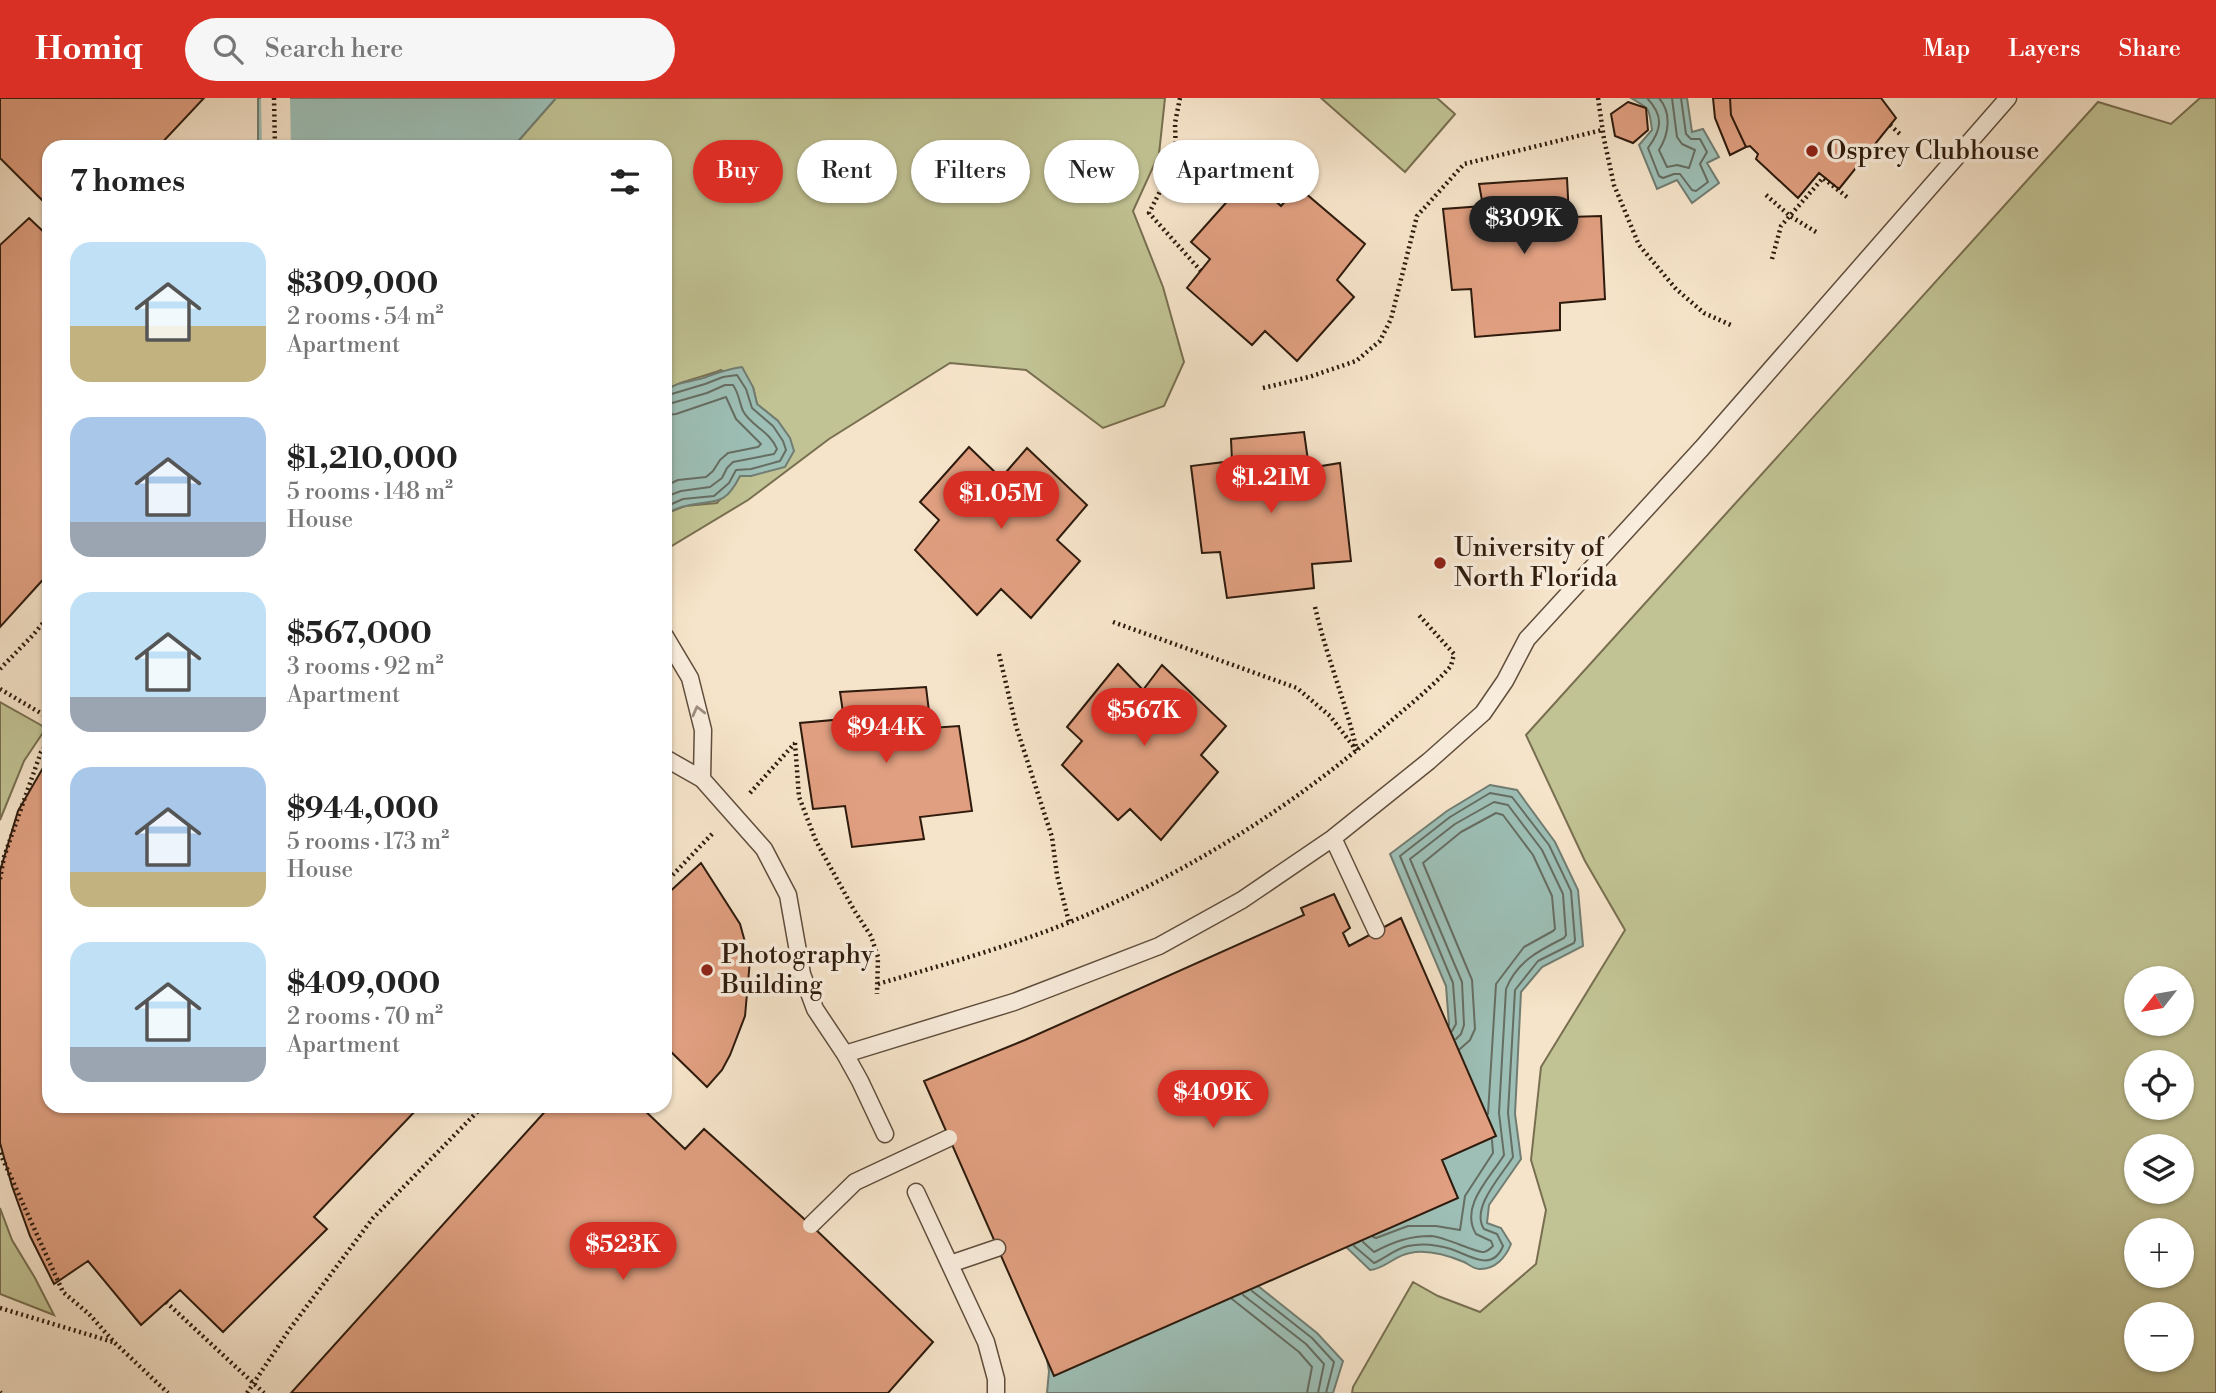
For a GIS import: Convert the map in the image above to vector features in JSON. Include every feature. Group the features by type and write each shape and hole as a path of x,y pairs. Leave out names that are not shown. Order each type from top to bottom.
{"lane":[{"path":"845,1054 1014,1002 1158,946 1242,900 1333,838 1429,761 1483,713 1505,681 1527,639 1702,449 2008,98"},
{"path":"672,648 690,678 703,730 702,779"},
{"path":"672,762 702,779 764,849 788,895 802,974 815,1009 845,1054 885,1134"},
{"path":"1333,838 1376,930"},
{"path":"811,1226 855,1182 949,1139"},
{"path":"916,1192 986,1342 996,1379 996,1393"},
{"path":"950,1264 998,1248"}],"path":[{"path":"274,98 275,140"},
{"path":"1180,98 1175,122 1176,160 1149,213 1201,271"},
{"path":"1598,98 1614,185 1639,245 1676,289 1704,313 1734,326"},
{"path":"1890,125 1901,135"},
{"path":"1263,388 1356,361 1380,341 1391,319 1417,216 1464,164 1602,130"},
{"path":"1772,259 1781,226 1823,178 1847,197"},
{"path":"1766,195 1790,216 1816,232"},
{"path":"1315,607 1323,640 1349,715 1357,751"},
{"path":"877,984 982,953 1069,922 1181,870 1273,814 1357,751 1451,666 1454,654 1419,614"},
{"path":"1113,621 1297,688 1330,716 1357,751"},
{"path":"0,669 42,624"},
{"path":"999,654 1016,726 1052,837 1057,875 1069,922"},
{"path":"0,689 42,714"},
{"path":"795,743 799,797 816,841 871,936 878,957 877,994"},
{"path":"0,879 4,857 42,751"},
{"path":"247,1393 289,1330 373,1218 476,1113"},
{"path":"0,1153 63,1292 89,1314 167,1393"},
{"path":"166,1302 264,1393"},
{"path":"0,1308 114,1342"}],"green space":[{"path":"556,98 1165,98 1160,140 1153,140 1153,167 1139,198 1139,140 1044,140 1044,203 1137,203 1133,211 1163,287 1184,362 1164,406 1103,428 1026,370 950,363 829,439 748,500 672,546 672,511 685,506 717,503 740,476 751,476 778,421 757,404 753,387 721,370 672,387 672,140 519,140"},
{"path":"1321,98 1437,98 1455,114 1405,172"},
{"path":"2200,98 2216,98 2216,1393 1352,1393 1413,1282 1438,1296 1480,1312 1536,1264 1546,1210 1531,1160 1541,1067 1625,930 1585,861 1526,735 2098,102 2171,124"},
{"path":"0,702 42,726 42,734 24,761 0,820"},
{"path":"0,1208 12,1240 54,1315 0,1294"}],"water":[{"path":"258,98 556,98 519,140 258,140"},
{"path":"1631,98 1687,98 1692,132 1703,129 1719,157 1707,163 1719,183 1692,203 1677,180 1657,189 1639,145 1652,130 1649,112"},
{"path":"742,367 753,387 757,404 778,421 790,438 794,451 785,467 751,476 740,476 724,498 672,511 672,387"},
{"path":"1490,785 1517,790 1555,842 1578,890 1583,946 1542,967 1521,992 1515,1114 1521,1159 1489,1205 1487,1223 1501,1228 1511,1244 1499,1262 1485,1269 1475,1268 1444,1255 1417,1252 1405,1254 1370,1270 1344,1245 1384,1061 1449,1025 1446,986 1390,854 1447,811"},
{"path":"1258,1286 1317,1333 1343,1361 1333,1393 1047,1393 1049,1371 1039,1312"}],"pier":[{"path":"261,98 290,98 291,140 262,140"}],"building":[{"path":"0,98 204,98 165,140 42,140 42,200 0,158"},
{"path":"1713,98 1730,98 1731,115 1746,147 1730,155 1715,118"},
{"name":"Osprey Clubhouse","path":"1730,98 1881,98 1896,118 1839,189 1819,173 1798,198 1756,159 1758,154 1750,146 1746,147 1731,115"},
{"path":"1628,102 1646,108 1648,130 1633,143 1615,136 1611,114"},
{"path":"1567,178 1569,217 1601,216 1605,299 1560,303 1560,330 1475,337 1471,289 1452,290 1443,209 1483,206 1479,184"},
{"path":"1226,203 1278,203 1281,206 1284,203 1317,203 1365,244 1337,280 1354,297 1297,361 1265,331 1252,345 1187,288 1210,259 1191,242"},
{"path":"29,218 42,230 42,581 0,627 0,245"},
{"path":"1304,432 1309,468 1340,463 1351,561 1312,564 1314,588 1227,598 1220,552 1202,553 1191,466 1232,461 1231,439"},
{"path":"969,447 1001,478 1027,448 1087,505 1057,540 1080,561 1031,618 1001,589 977,615 915,550 939,520 920,502"},
{"path":"1118,664 1143,690 1162,665 1226,726 1201,755 1218,772 1161,840 1130,809 1118,820 1062,765 1082,741 1067,727"},
{"path":"926,687 931,728 959,726 972,811 920,817 924,839 852,847 845,806 813,809 800,723 844,719 840,692"},
{"path":"42,770 42,1113 413,1113 314,1217 327,1229 223,1332 180,1290 141,1325 88,1261 54,1284 30,1236 0,1143 0,871 18,811"},
{"name":"Photography Building","path":"701,863 740,924 750,960 745,1016 722,1070 707,1087 672,1053 672,890"},
{"path":"1334,894 1350,928 1343,933 1349,946 1401,918 1496,1136 1442,1160 1458,1198 1054,1376 924,1081 1025,1040 1304,915 1301,908"},
{"path":"544,1113 647,1113 685,1149 704,1129 811,1225 933,1342 888,1393 291,1393"}],"place":[{"name":"Osprey Clubhouse","path":"1812,151"},
{"name":"University of North Florida","path":"1440,563"},
{"name":"Photography Building","path":"707,970"}]}
